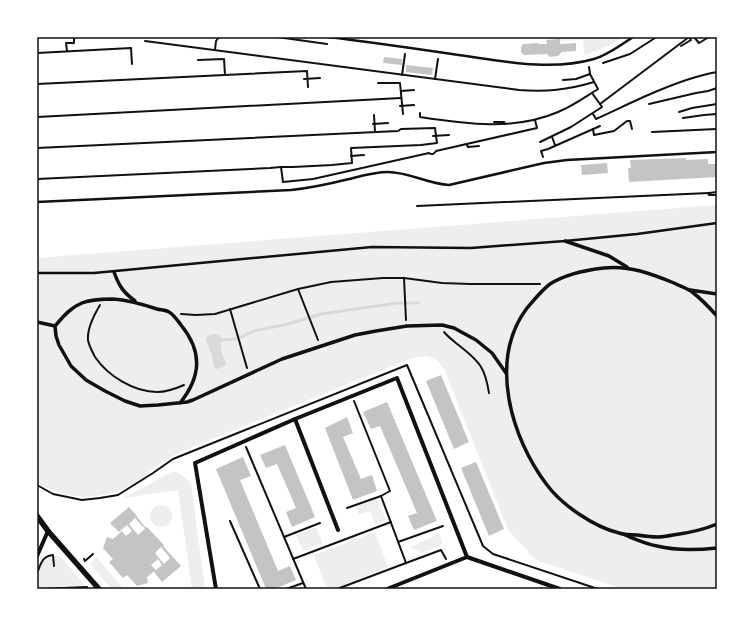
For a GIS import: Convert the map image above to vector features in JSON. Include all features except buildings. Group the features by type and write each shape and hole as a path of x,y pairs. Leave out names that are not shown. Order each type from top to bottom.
{"street":[{"path":"565,241 609,256 628,268"},
{"path":"717,294 690,290 667,280 628,268 615,267 569,275 549,285 532,301 520,317 513,333 508,352 506,374 513,419 518,431 532,463 548,486 558,497 590,521 604,528 645,543 673,549 701,550 717,548"},
{"path":"114,272 119,284 127,295 138,302"},
{"path":"690,290 717,316"},
{"path":"180,403 194,381 197,370 196,358 191,340 183,327 169,312 138,302 104,299 80,303 68,312 55,326 58,345 71,366 86,380 125,401 140,406 180,403 193,400 282,360 355,335 407,326 442,325 454,328 476,340 492,353 506,374"},
{"path":"37,322 55,326"},
{"path":"216,589 195,463 295,419 397,378 467,557"},
{"path":"295,419 338,530"},
{"path":"37,516 48,531 98,587"},
{"path":"620,534 659,537 690,533 717,524"},
{"path":"37,556 48,531"},
{"path":"387,589 467,557 560,589"}],"lane":[{"path":"328,37 513,62 553,64 570,63 599,57 610,52 633,37"},
{"path":"37,202 291,190 324,185 382,172 393,172 439,184 449,185 544,163 567,160 717,152"},
{"path":"37,273 94,274 372,246 471,248 637,234 717,224"}],"path":[{"path":"67,51 65,43 74,43 74,37"},
{"path":"215,50 216,41 219,37"},
{"path":"681,46 691,40 689,37"},
{"path":"600,104 689,37"},
{"path":"694,37 699,43 709,37"},
{"path":"647,43 655,38"},
{"path":"145,41 519,90 538,91 564,89 594,82"},
{"path":"37,53 131,48 130,55 132,64"},
{"path":"402,75 405,54"},
{"path":"198,60 224,59 223,67 225,76"},
{"path":"435,79 438,59"},
{"path":"420,113 420,117 487,125 534,120 563,110 598,89 590,74 589,67"},
{"path":"37,84 307,71 306,79 308,87"},
{"path":"592,114 596,119 676,84 717,72"},
{"path":"563,80 576,79 590,74"},
{"path":"306,79 320,78"},
{"path":"378,83 400,83 401,106 403,114"},
{"path":"649,104 717,88"},
{"path":"400,91 414,90"},
{"path":"540,142 571,127 602,107 592,93"},
{"path":"37,117 401,98"},
{"path":"679,112 692,108 717,104"},
{"path":"401,106 414,105"},
{"path":"683,118 717,114"},
{"path":"374,115 375,132"},
{"path":"281,167 283,182 313,179 434,154 436,152 467,144 536,128 534,120"},
{"path":"593,129 594,135 614,131 627,121 630,121 632,129"},
{"path":"494,122 504,122 505,124"},
{"path":"374,124 388,123"},
{"path":"544,163 541,151 600,126"},
{"path":"37,148 436,128 435,136 437,143 351,148 352,163 332,166 37,178"},
{"path":"652,132 717,129"},
{"path":"435,136 449,135"},
{"path":"552,137 555,145"},
{"path":"467,144 468,147 479,146"},
{"path":"351,156 364,156"},
{"path":"417,206 717,194"},
{"path":"169,312 196,315 215,314 298,289 331,282 383,278 404,278 442,283 549,285"},
{"path":"404,278 407,322"},
{"path":"298,289 319,342"},
{"path":"104,299 94,315 88,333 88,340 95,356 108,372 126,384 151,392 166,391 184,386 194,381"},
{"path":"230,309 248,370"},
{"path":"442,325 445,334 480,364 485,373 489,393"},
{"path":"37,484 53,494 82,500 118,495 173,459 407,365 483,546 493,554 598,589"},
{"path":"347,508 381,496 390,491 352,396"},
{"path":"244,442 306,589"},
{"path":"381,496 406,563"},
{"path":"230,521 260,589"},
{"path":"293,559 391,522"},
{"path":"284,537 320,523"},
{"path":"398,542 443,526"},
{"path":"337,589 441,550 448,565"},
{"path":"81,556 85,561 93,554"},
{"path":"37,573 42,560 47,556 53,555 54,566"},
{"path":"286,589 303,583"},
{"path":"42,589 98,587"}],"shaded area":[{"path":"556,37 623,37 586,55 584,53 583,40 560,41 560,39 556,39"},
{"path":"717,205 717,589 623,589 536,560 508,530 444,369 441,364 433,358 425,356 410,359 182,451 155,467 141,479 116,492 89,497 76,496 50,489 37,482 37,258"},
{"path":"217,334 221,337 221,351 226,363 224,366 217,369 214,367 212,356 206,340 207,336"},
{"path":"174,471 182,475 191,483 205,589 192,589 178,490 123,498"},
{"path":"377,498 386,520 375,524 370,511 359,515 356,507"},
{"path":"161,505 169,508 172,516 169,524 161,527 153,524 150,516 153,508"},
{"path":"316,527 323,543 303,551 296,535"},
{"path":"375,532 388,567 333,589 327,589 314,555"},
{"path":"439,534 443,544 422,553 410,547"},
{"path":"57,556 64,560 88,589 37,589 38,574 40,569 48,558"},
{"path":"95,558 97,558 124,589 112,589 90,564"}],"waterway":[{"path":"218,340 237,339 254,331 288,324 321,314 397,303 419,303"}]}
